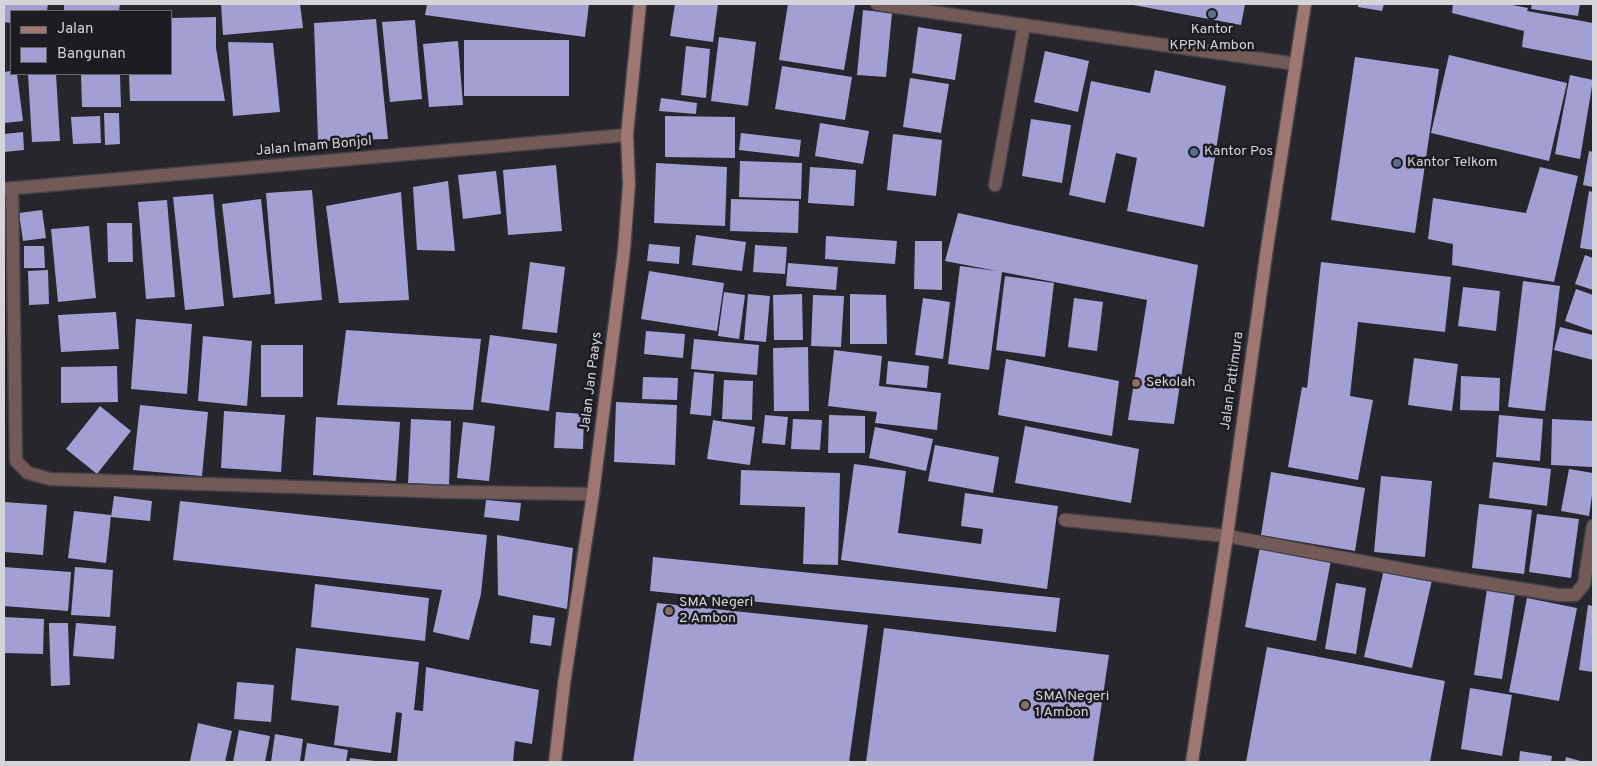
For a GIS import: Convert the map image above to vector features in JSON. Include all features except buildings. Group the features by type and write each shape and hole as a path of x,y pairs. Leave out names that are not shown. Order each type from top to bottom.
{"street":[{"name":"Jalan Jan Paays","path":"556,762 564,684 592,494 628,210 627,135 640,4"},
{"path":"877,4 1296,64"},
{"name":"Jalan Pattimura","path":"1192,762 1227,536 1267,248 1305,4"},
{"path":"995,185 1024,25"},
{"name":"Jalan Imam Bonjol","path":"8,189 627,135"},
{"path":"8,189 16,461 28,473 50,478 70,479 441,492 592,494"},
{"path":"1065,520 1227,536 1418,572 1559,595 1575,595 1584,584 1593,526"}],"place":[{"name":"Kantor KPPN Ambon","path":"1212,14"},
{"name":"Kantor Pos","path":"1194,152"},
{"name":"Kantor Telkom","path":"1397,163"},
{"name":"Sekolah","path":"1136,383"},
{"name":"SMA Negeri 2 Ambon","path":"669,611"},
{"name":"SMA Negeri 1 Ambon","path":"1025,705"}]}
